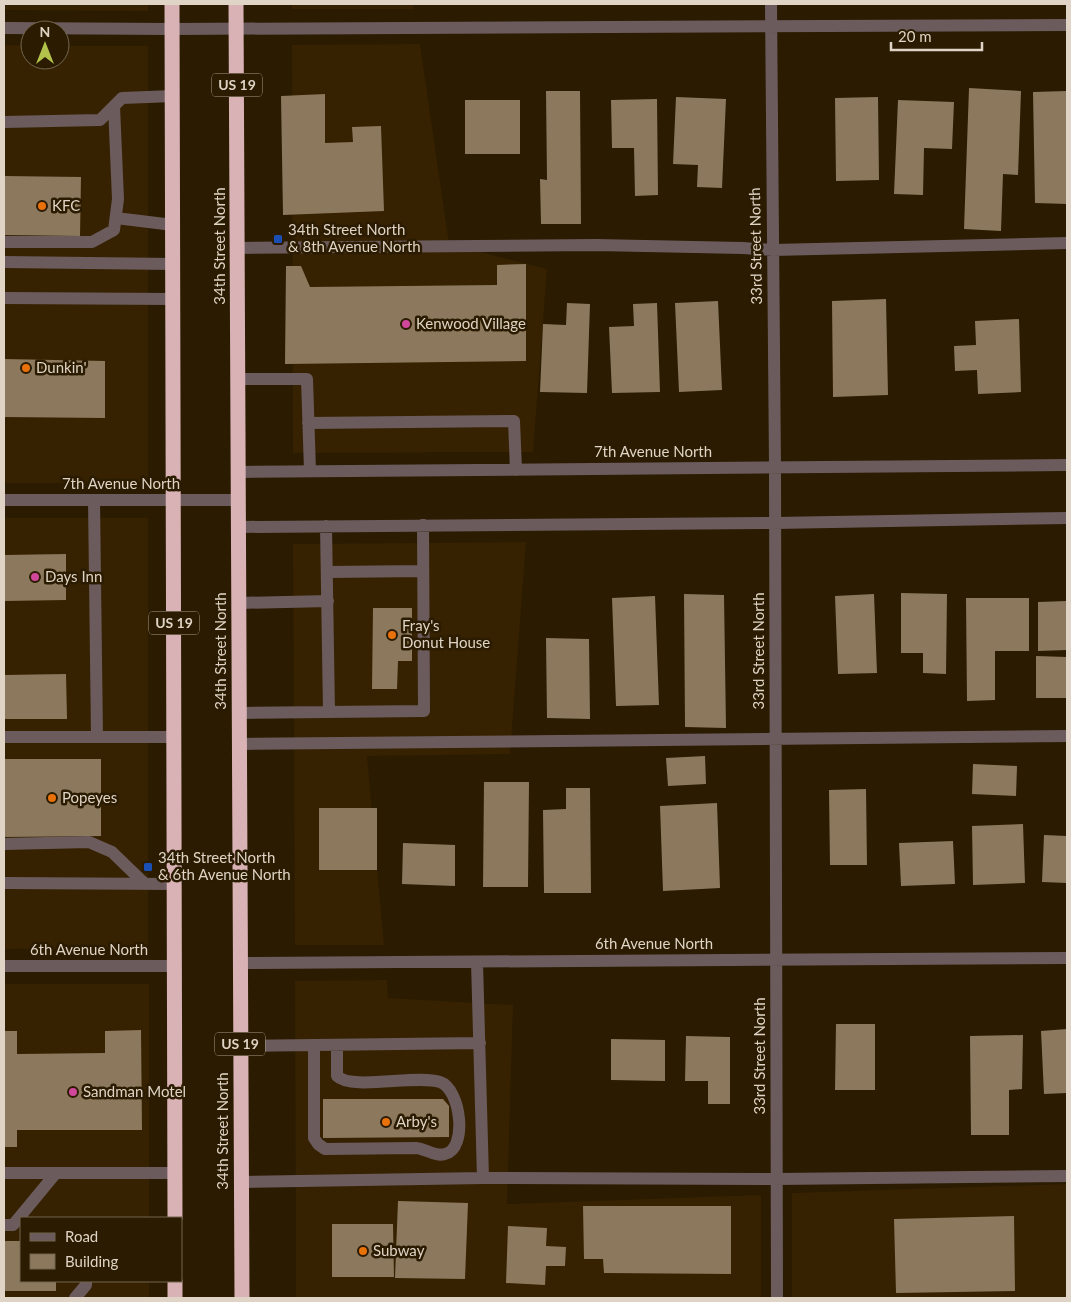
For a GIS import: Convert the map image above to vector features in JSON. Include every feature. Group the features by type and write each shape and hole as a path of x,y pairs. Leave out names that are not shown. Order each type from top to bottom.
{"highway":[{"name":"US 19","path":"172,4 175,1217"},
{"name":"34th Street North","path":"236,4 242,1298"},
{"path":"175,1282 175,1298"}],"street":[{"name":"33rd Street North","path":"770,4 775,468 777,1298"},
{"path":"4,28 172,29 1067,24"},
{"path":"4,122 100,120 122,98 173,96"},
{"path":"4,242 92,242 114,230 118,199 114,106"},
{"path":"116,218 173,225"},
{"path":"88,263 92,242"},
{"path":"237,248 596,244 773,250 1067,244"},
{"path":"4,262 173,264"},
{"path":"4,298 173,299"},
{"path":"238,379 307,379 310,471"},
{"path":"308,423 514,421 516,470"},
{"name":"7th Avenue North","path":"238,472 1067,465"},
{"name":"7th Avenue North","path":"4,500 239,500"},
{"path":"94,500 97,737"},
{"path":"239,526 775,523 1067,518"},
{"path":"239,713 424,711 423,525"},
{"path":"326,526 329,712"},
{"path":"327,572 423,571"},
{"path":"239,603 328,601"},
{"path":"240,744 1067,736"},
{"path":"4,737 175,737"},
{"path":"4,844 89,842 112,852 144,883"},
{"path":"4,883 175,884"},
{"name":"6th Avenue North","path":"240,963 1067,958"},
{"path":"477,962 483,1178"},
{"name":"6th Avenue North","path":"4,966 175,966"},
{"path":"240,1046 480,1043"},
{"path":"314,1045 313,1127 314,1138 318,1144 325,1149 416,1148 424,1149 432,1154 443,1155 450,1153 457,1144 458,1128 458,1109 452,1092 441,1082 398,1080 351,1082 342,1080 337,1076 337,1045"},
{"path":"4,1173 175,1173"},
{"path":"12,1225 56,1173"},
{"path":"240,1182 483,1178 776,1179 1067,1176"},
{"path":"75,1298 86,1285 86,1282"}],"shaded area":[{"path":"4,4 148,4 148,11 4,10"},
{"path":"292,4 413,4 414,9 292,9"},
{"path":"420,44 449,244 547,269 533,452 293,453 292,45"},
{"path":"4,45 20,46 20,70 70,70 70,46 148,46 148,483 4,483"},
{"path":"4,518 148,518 148,948 4,949"},
{"path":"526,542 510,754 367,756 384,945 295,945 293,544"},
{"path":"387,980 388,998 513,1005 507,1204 761,1195 761,1298 296,1298 295,981"},
{"path":"4,984 149,984 149,1217 20,1217 20,1282 149,1282 149,1298 4,1298"},
{"path":"1067,1184 1067,1298 792,1298 792,1193"}],"building":[{"path":"969,88 1021,91 1018,175 1003,174 1001,231 964,229"},
{"path":"546,91 580,91 581,224 541,224 540,179 547,180"},
{"path":"1067,91 1067,204 1035,203 1033,92"},
{"path":"325,94 325,143 353,142 352,127 381,126 384,211 283,215 281,96"},
{"path":"676,97 726,99 722,188 697,187 698,165 673,164"},
{"path":"878,97 879,180 836,181 835,98"},
{"path":"657,99 658,195 635,196 634,148 612,148 611,100"},
{"path":"465,100 520,100 520,154 465,154"},
{"path":"898,100 954,102 952,149 924,148 923,195 894,194"},
{"name":"KFC","path":"4,176 81,177 80,236 4,235"},
{"name":"Kenwood Village","path":"526,264 526,361 285,364 286,266 301,266 310,287 497,285 497,265"},
{"path":"886,299 888,395 833,397 832,301"},
{"path":"718,301 722,390 679,392 675,303"},
{"path":"567,303 590,304 587,393 540,392 543,324 566,325"},
{"path":"657,303 660,392 612,393 609,327 634,326 633,304"},
{"path":"1019,319 1021,392 978,394 977,370 955,371 954,346 976,345 975,321"},
{"path":"4,359 105,361 105,418 4,417"},
{"name":"Days Inn","path":"66,554 66,600 4,601 4,555"},
{"path":"901,593 947,594 946,674 923,673 923,653 901,653"},
{"path":"684,594 724,595 726,728 685,727"},
{"path":"874,594 877,673 838,674 835,596"},
{"path":"655,596 659,705 616,706 612,598"},
{"path":"966,598 1029,598 1029,651 995,651 995,700 967,701"},
{"path":"1067,601 1067,650 1038,651 1038,602"},
{"name":"Fray's Donut House","path":"373,608 412,608 412,661 398,661 397,689 372,689"},
{"path":"546,638 589,639 590,719 547,718"},
{"path":"1036,656 1067,657 1067,698 1036,698"},
{"path":"66,674 67,719 4,719 4,675"},
{"path":"705,756 706,784 668,786 666,758"},
{"name":"Popeyes","path":"4,759 101,759 101,836 4,837"},
{"path":"973,764 1017,766 1016,796 972,794"},
{"path":"484,782 529,782 528,887 483,887"},
{"path":"566,788 590,788 591,893 544,893 543,810 566,809"},
{"path":"866,789 867,865 830,865 829,790"},
{"path":"717,803 720,888 663,891 660,806"},
{"path":"319,808 377,808 377,870 319,870"},
{"path":"1023,824 1025,883 973,885 972,826"},
{"path":"1044,835 1067,836 1067,883 1042,882"},
{"path":"953,841 955,884 901,886 899,843"},
{"path":"403,843 455,845 455,886 402,884"},
{"path":"836,1024 875,1024 875,1090 835,1090"},
{"path":"1067,1029 1067,1093 1044,1094 1041,1031"},
{"name":"Sandman Motel","path":"141,1030 142,1130 17,1130 17,1147 4,1147 4,1031 17,1031 17,1054 105,1053 105,1031"},
{"path":"1023,1035 1022,1089 1009,1090 1009,1135 971,1135 970,1036"},
{"path":"686,1036 730,1037 730,1104 708,1104 708,1081 685,1081"},
{"path":"611,1039 665,1040 665,1081 611,1080"},
{"name":"Arby's","path":"323,1099 443,1099 449,1106 449,1137 323,1138"},
{"path":"398,1201 468,1203 465,1279 395,1278"},
{"path":"583,1206 731,1206 731,1274 604,1273 603,1259 584,1259"},
{"path":"1014,1216 1015,1291 896,1293 894,1219"},
{"name":"Subway","path":"332,1224 393,1224 394,1277 332,1277"},
{"path":"508,1226 547,1228 546,1246 566,1247 565,1266 546,1266 545,1285 506,1283"},
{"path":"4,1241 20,1241 20,1282 56,1282 56,1291 4,1291"}],"place":[{"name":"KFC","path":"42,206"},
{"name":"34th Street North & 8th Avenue North","path":"278,239"},
{"name":"Kenwood Village","path":"406,324"},
{"name":"Dunkin'","path":"26,368"},
{"name":"Days Inn","path":"35,577"},
{"name":"Fray's Donut House","path":"392,635"},
{"name":"Popeyes","path":"52,798"},
{"name":"34th Street North & 6th Avenue North","path":"148,867"},
{"name":"Sandman Motel","path":"73,1092"},
{"name":"Arby's","path":"386,1122"},
{"name":"Subway","path":"363,1251"}]}
